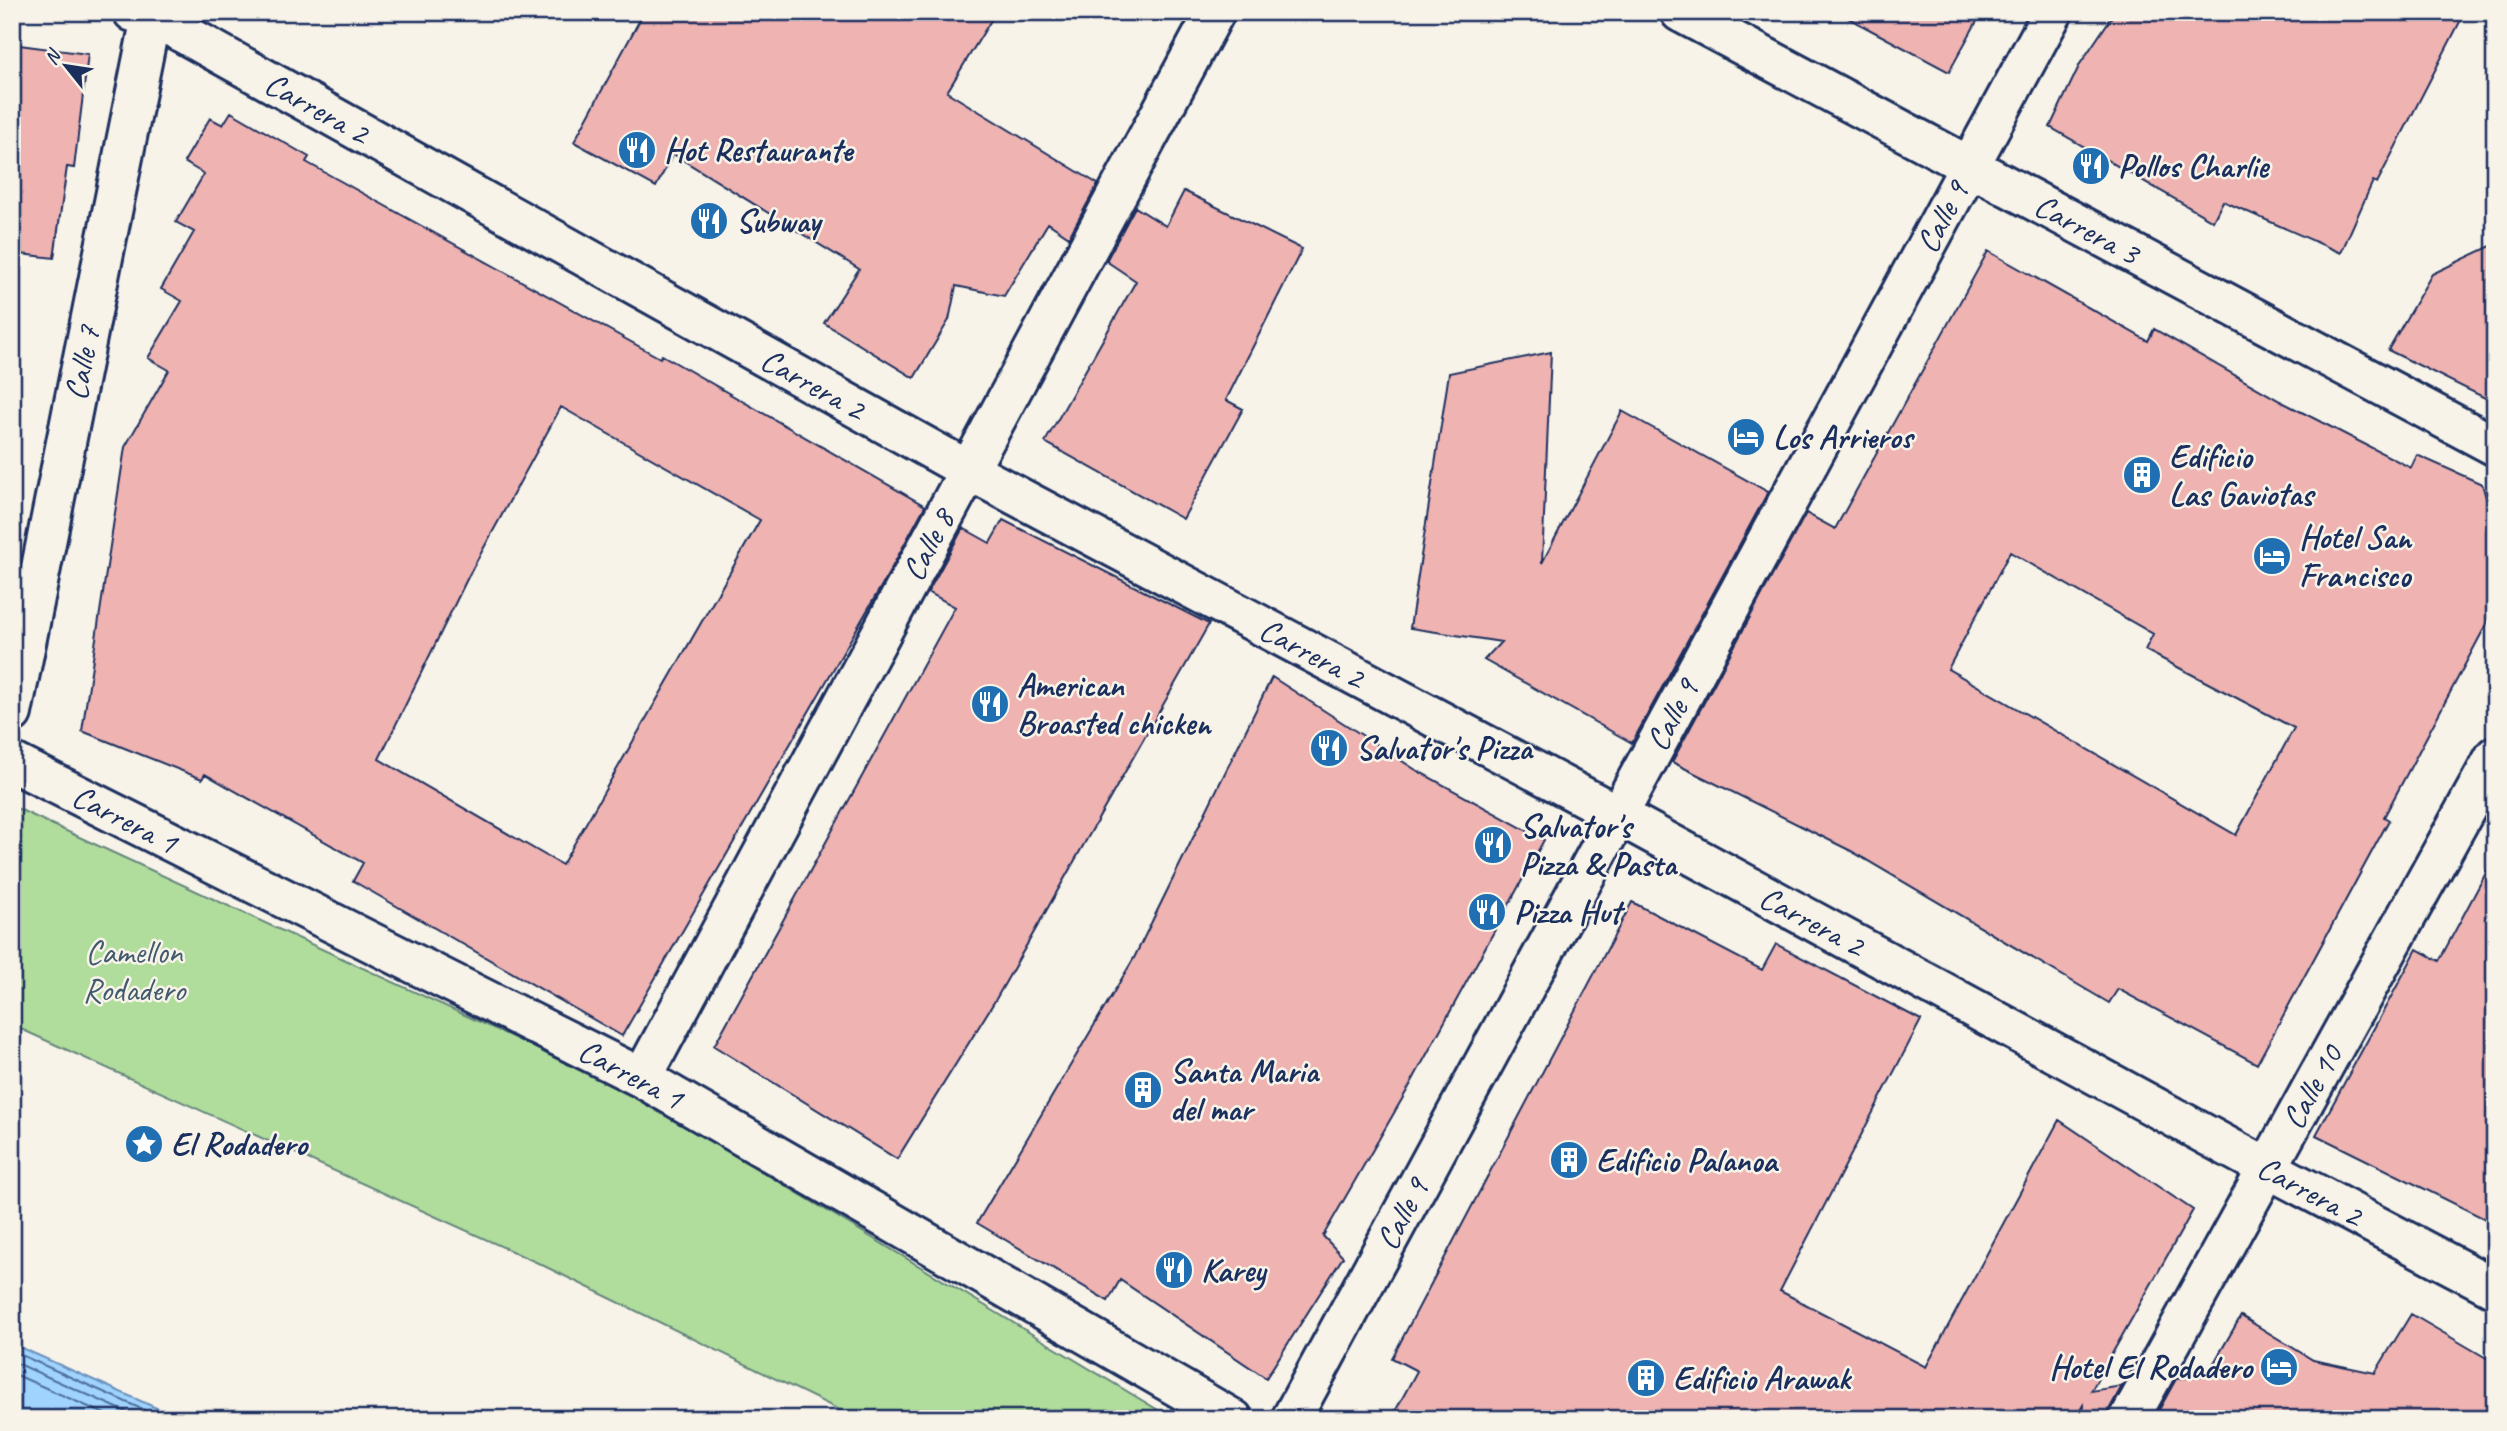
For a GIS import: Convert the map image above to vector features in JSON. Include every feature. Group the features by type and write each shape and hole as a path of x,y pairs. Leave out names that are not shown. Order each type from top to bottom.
{"street":[{"name":"Calle 8","path":"642,1078 1215,12"},
{"name":"Carrera 3","path":"1680,12 2495,446"},
{"name":"Calle 9","path":"1291,1419 2053,12"},
{"name":"Carrera 2","path":"146,13 968,470 1618,815 2267,1168 2495,1288"},
{"name":"Calle 7","path":"12,713 146,13"},
{"name":"Calle 10","path":"2129,1419 2495,756"},
{"name":"Carrera 1","path":"12,762 642,1078 1233,1419"}],"green space":[{"name":"Camellon Rodadero","path":"12,806 627,1090 1173,1419 858,1419 538,1263 12,1025"}],"water":[{"path":"12,1344 15,1345 181,1419 12,1419"}],"building":[{"path":"644,12 996,12 947,92 1098,184 1069,237 1048,223 1004,296 956,286 949,320 914,378 824,323 859,269 673,154 656,187 574,142"},
{"path":"1837,12 1982,12 1949,72"},
{"path":"2115,12 2465,12 2377,183 2373,181 2341,253 2223,201 2213,221 2050,127 2080,64"},
{"path":"12,44 88,54 74,168 67,167 54,258 12,253"},
{"path":"231,112 309,157 306,162 660,358 662,355 925,506 622,1036 353,881 363,863 205,774 202,779 82,731 125,447 169,370 148,358 182,301 161,289 194,232 176,222 204,174 184,162 210,118 223,125","holes":["561,407 760,520 562,865 379,759 469,575"]},
{"path":"1184,191 1302,249 1226,400 1243,409 1183,519 1045,442 1136,281 1106,261 1135,207 1166,226"},
{"path":"2495,244 2495,403 2388,350 2432,274"},
{"path":"1988,251 2148,341 2154,329 2280,401 2411,468 2417,455 2482,484 2495,528 2495,608 2384,817 2389,820 2257,1064 2118,989 2109,1003 1851,851 1672,762 1806,513 1835,529","holes":["2010,552 2153,634 2145,650 2294,728 2236,835 1948,669"]},
{"path":"1551,352 1542,563 1622,411 1768,492 1632,743 1484,660 1501,642 1410,628 1449,373"},
{"path":"1003,520 1209,624 996,999 897,1159 714,1046 955,607 928,592 963,528 990,543"},
{"path":"1272,677 1416,770 1544,840 1409,1087 1323,1236 1343,1257 1266,1378 1120,1280 1108,1301 977,1223 1134,958"},
{"path":"2495,856 2495,1224 2316,1135 2417,949 2439,961"},
{"path":"1632,902 1762,970 1776,944 1921,1020 1780,1291 1926,1367 2059,1120 2193,1210 2091,1391 2122,1386 2107,1419 2084,1419 2083,1405 2075,1419 1391,1419 1417,1371 1392,1358"},
{"name":"Hotel El Rodadero","path":"2411,1314 2495,1363 2495,1419 2154,1419 2176,1379 2207,1375 2241,1316 2313,1360 2375,1373"}],"place":[{"name":"Hot Restaurante","path":"637,150"},
{"name":"Pollos Charlie","path":"2091,166"},
{"name":"Subway","path":"709,221"},
{"name":"Los Arrieros","path":"1746,437"},
{"name":"Edificio Las Gaviotas","path":"2142,475"},
{"name":"Hotel San Francisco","path":"2272,556"},
{"name":"American Broasted chicken","path":"990,704"},
{"name":"Salvator's Pizza","path":"1329,748"},
{"name":"Salvator's Pizza & Pasta","path":"1493,845"},
{"name":"Pizza Hut","path":"1487,912"},
{"name":"Santa Maria del mar","path":"1143,1090"},
{"name":"El Rodadero","path":"144,1144"},
{"name":"Edificio Palanoa","path":"1569,1160"},
{"name":"Karey","path":"1174,1270"},
{"name":"Hotel El Rodadero","path":"2279,1367"},
{"name":"Edificio Arawak","path":"1646,1378"}]}
